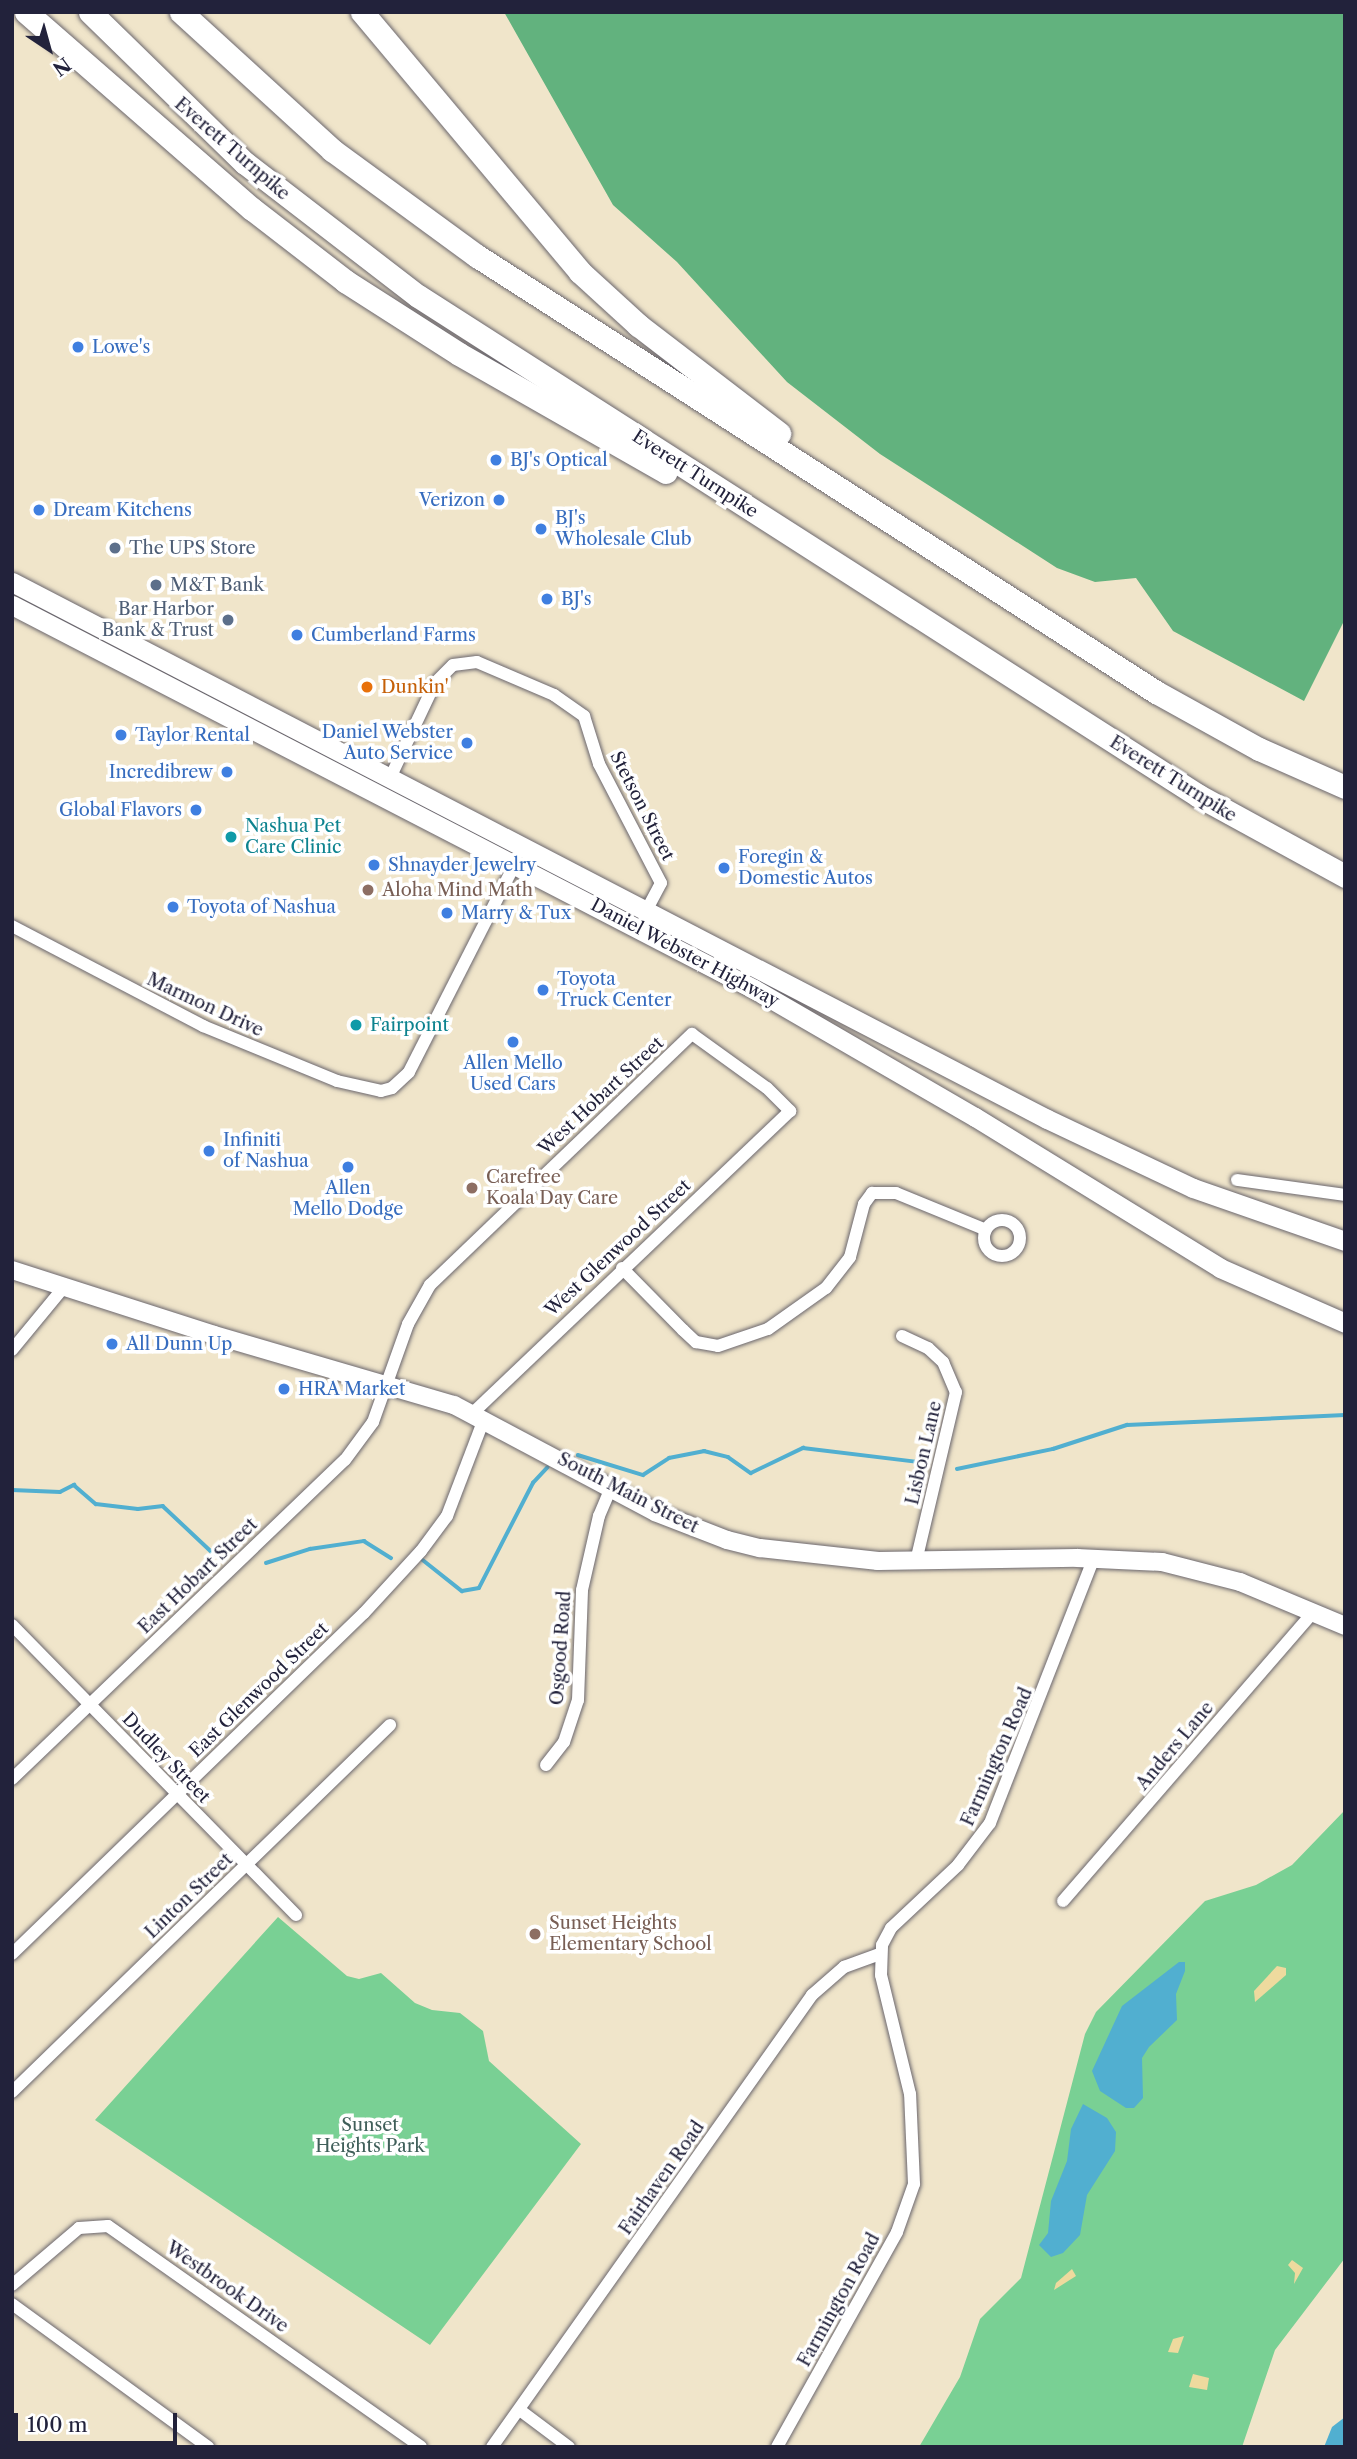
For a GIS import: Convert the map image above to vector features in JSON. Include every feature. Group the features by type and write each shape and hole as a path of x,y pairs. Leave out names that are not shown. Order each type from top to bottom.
{"highway":[{"path":"26,12 252,209 353,286 478,365 900,605"},
{"name":"Everett Turnpike","path":"90,12 223,143 368,260 1216,807 1345,876"},
{"path":"183,12 202,33 325,144 427,222 1156,692 1259,749 1345,787"},
{"path":"362,12 593,285 638,325 814,459 828,479"},
{"path":"372,12 440,107"}],"main road":[{"name":"Daniel Webster Highway","path":"12,582 391,776 520,854 809,1020 1211,1263 1345,1323"},
{"name":"Daniel Webster Highway","path":"12,605 520,854 647,909 1139,1164 1239,1206 1345,1241"}],"street":[{"name":"Stetson Street","path":"391,776 435,683 453,665 477,662 554,695 584,716 599,764 661,883 647,909"},
{"name":"Marmon Drive","path":"12,926 251,1046 357,1087 392,1088 415,1061 520,854"},
{"name":"West Glenwood Street","path":"478,1416 622,1268 790,1111 767,1088 692,1034"},
{"name":"West Hobart Street","path":"388,1383 418,1304 444,1268 692,1034"},
{"path":"1237,1180 1345,1195"},
{"path":"622,1268 696,1342 718,1346 768,1329 826,1288 853,1251 864,1204 872,1193 895,1193 985,1230"},
{"name":"South Main Street","path":"12,1269 214,1335 388,1383 478,1416 679,1523 760,1548 916,1561 1094,1558 1188,1567 1345,1626"},
{"path":"12,1350 64,1287"},
{"name":"Lisbon Lane","path":"902,1336 928,1348 943,1362 956,1392 916,1561"},
{"name":"East Hobart Street","path":"12,1779 345,1460 373,1422 388,1383"},
{"name":"East Glenwood Street","path":"12,1954 363,1613 435,1535 455,1496 478,1416"},
{"name":"Osgood Road","path":"547,1765 564,1742 578,1700 582,1590 599,1516 611,1488"},
{"name":"Farmington Road","path":"777,2447 897,2232 914,2183 910,2095 881,1975 880,1954 891,1928 958,1865 990,1824 1094,1558"},
{"name":"Anders Lane","path":"1063,1901 1312,1612"},
{"name":"Dudley Street","path":"12,1625 296,1915"},
{"name":"Linton Street","path":"12,2092 390,1725"},
{"name":"Fairhaven Road","path":"492,2447 521,2411 812,1996 844,1967 880,1954"},
{"name":"Westbrook Drive","path":"12,2285 79,2228 108,2226 421,2447"},
{"path":"12,2304 208,2447"},
{"path":"521,2411 569,2447"}],"green space":[{"path":"504,12 1345,12 1345,619 1304,701 1173,631 1136,578 1095,582 1057,568 880,454 787,382 677,262 613,205"},
{"path":"1345,1810 1345,2258 1275,2350 1242,2447 919,2447 960,2377 980,2319 1021,2278 1085,2034 1096,2012 1205,1901 1256,1885 1292,1865"},
{"name":"Sunset Heights Park","path":"278,1917 347,1976 359,1979 381,1973 415,2003 432,2010 460,2013 483,2031 489,2061 581,2144 430,2345 95,2120"}],"sand":[{"path":"1277,1966 1286,1968 1286,1975 1255,2002 1254,1991"},
{"path":"1292,2260 1303,2268 1294,2284 1295,2273 1288,2265"},
{"path":"1072,2269 1076,2276 1054,2290 1056,2283"},
{"path":"1184,2336 1178,2353 1168,2352 1173,2339"},
{"path":"1193,2374 1209,2378 1207,2390 1189,2387"}],"water":[{"path":"1179,1962 1185,1962 1185,1971 1176,1994 1177,2020 1149,2047 1142,2058 1143,2098 1134,2108 1126,2108 1100,2091 1092,2071 1122,2006"},
{"path":"1083,2104 1107,2118 1116,2132 1115,2151 1087,2195 1080,2235 1063,2253 1051,2257 1039,2245 1048,2233 1051,2201 1067,2161 1071,2129"},
{"path":"1345,2417 1345,2447 1324,2447 1332,2427"}],"waterway":[{"path":"957,1469 1053,1449 1127,1425 1345,1415"},
{"path":"578,1455 643,1475 669,1458 704,1451 728,1457 751,1473 803,1448 919,1462"},
{"path":"423,1560 462,1591 479,1588 533,1483 547,1468"},
{"path":"12,1490 60,1492 74,1485 96,1504 138,1509 163,1506 214,1554"},
{"path":"266,1563 310,1549 364,1541 391,1558"}],"place":[{"name":"Lowe's","path":"78,347"},
{"name":"BJ's Optical","path":"496,460"},
{"name":"Verizon","path":"499,500"},
{"name":"Dream Kitchens","path":"39,510"},
{"name":"BJ's Wholesale Club","path":"541,529"},
{"name":"The UPS Store","path":"115,548"},
{"name":"M&T Bank","path":"156,585"},
{"name":"BJ's","path":"547,599"},
{"name":"Bar Harbor Bank & Trust","path":"228,620"},
{"name":"Cumberland Farms","path":"297,635"},
{"name":"Dunkin'","path":"367,687"},
{"name":"Taylor Rental","path":"121,735"},
{"name":"Daniel Webster Auto Service","path":"467,743"},
{"name":"Incredibrew","path":"227,772"},
{"name":"Global Flavors","path":"196,810"},
{"name":"Nashua Pet Care Clinic","path":"231,837"},
{"name":"Shnayder Jewelry","path":"374,865"},
{"name":"Foregin & Domestic Autos","path":"724,868"},
{"name":"Aloha Mind Math","path":"368,890"},
{"name":"Toyota of Nashua","path":"173,907"},
{"name":"Marry & Tux","path":"447,913"},
{"name":"Toyota Truck Center","path":"543,990"},
{"name":"Fairpoint","path":"356,1025"},
{"name":"Allen Mello Used Cars","path":"513,1042"},
{"name":"Infiniti of Nashua","path":"209,1151"},
{"name":"Allen Mello Dodge","path":"348,1167"},
{"name":"Carefree Koala Day Care","path":"472,1188"},
{"name":"All Dunn Up","path":"112,1344"},
{"name":"HRA Market","path":"284,1389"},
{"name":"Sunset Heights Elementary School","path":"535,1934"}]}
